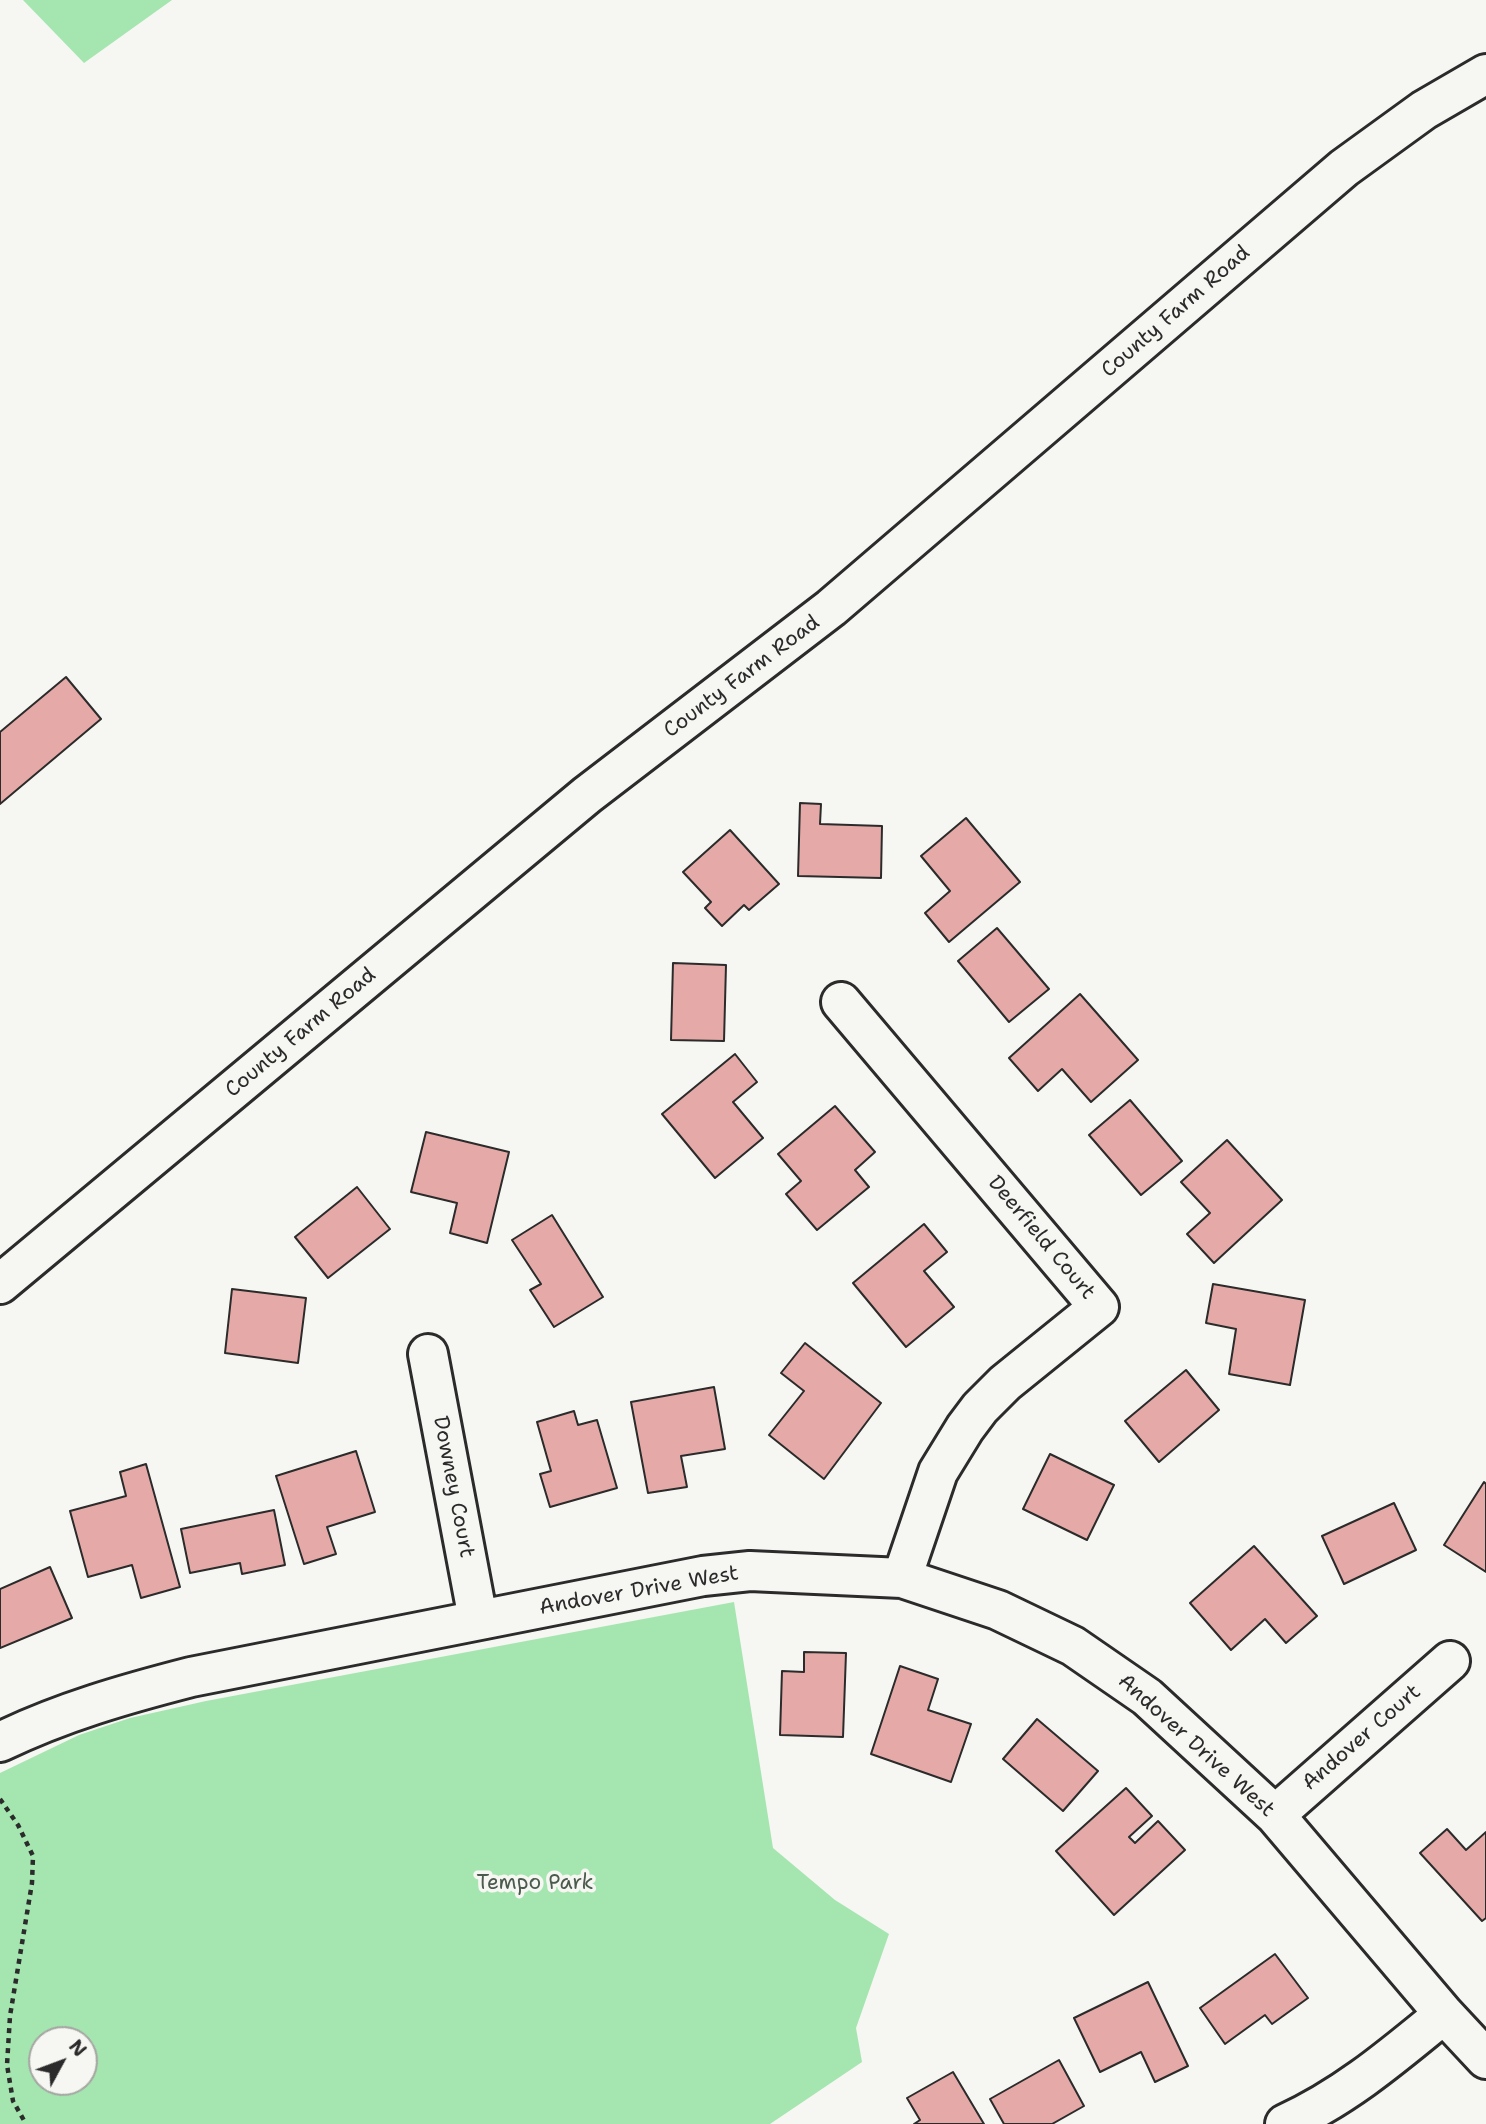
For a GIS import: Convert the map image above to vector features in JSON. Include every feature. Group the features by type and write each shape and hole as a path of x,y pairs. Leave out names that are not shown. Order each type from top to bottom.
{"street":[{"name":"County Farm Road","path":"0,1284 587,795 831,608 1344,168 1424,110 1486,74"},
{"name":"Deerfield Court","path":"841,1002 1099,1307 1005,1383 965,1428 938,1472 902,1578"},
{"name":"Downey Court","path":"428,1354 478,1619"},
{"name":"Andover Drive West","path":"0,1742 68,1713 117,1696 191,1677 715,1575 750,1572 902,1578 998,1610 1073,1646 1147,1697 1275,1815 1444,2014 1486,2059"},
{"name":"Andover Court","path":"1275,1815 1450,1661"},
{"path":"1285,2124 1328,2102 1364,2078 1444,2014"}],"path":[{"path":"0,1799 18,1825 33,1856 32,1883 10,2017 7,2065 13,2101 26,2124"}],"green space":[{"path":"23,0 172,0 84,63"},
{"name":"Tempo Park","path":"734,1602 773,1848 835,1900 889,1934 856,2028 862,2062 770,2124 0,2124 0,1773 79,1735 130,1718 206,1701"}],"building":[{"path":"66,677 101,719 0,804 0,732"},
{"path":"800,803 821,804 820,824 882,826 881,878 798,876"},
{"path":"966,818 1020,882 949,942 925,913 950,891 921,856"},
{"path":"730,830 779,884 749,910 744,905 722,926 705,908 711,902 683,872"},
{"path":"997,928 1049,989 1009,1022 958,961"},
{"path":"673,963 726,965 724,1041 671,1040"},
{"path":"1080,994 1138,1060 1091,1102 1062,1069 1038,1091 1009,1058"},
{"path":"735,1054 757,1082 733,1102 763,1138 715,1178 662,1114"},
{"path":"1130,1100 1182,1161 1141,1195 1089,1135"},
{"path":"835,1106 875,1152 855,1170 869,1187 817,1230 786,1194 801,1181 778,1154"},
{"path":"426,1132 509,1152 487,1243 450,1233 457,1203 411,1192"},
{"path":"1227,1140 1282,1200 1214,1263 1187,1234 1210,1213 1181,1182"},
{"path":"357,1187 390,1229 328,1278 295,1237"},
{"path":"552,1215 603,1297 554,1327 530,1290 541,1284 512,1240"},
{"path":"924,1224 947,1252 924,1271 954,1307 906,1347 853,1283"},
{"path":"1213,1284 1305,1300 1290,1385 1229,1374 1236,1329 1206,1323"},
{"path":"232,1289 306,1298 298,1363 225,1353"},
{"path":"805,1343 881,1403 824,1479 769,1435 804,1391 781,1373"},
{"path":"1186,1370 1219,1410 1159,1462 1125,1421"},
{"path":"714,1387 725,1449 681,1456 687,1487 648,1493 631,1402"},
{"path":"574,1411 578,1425 597,1420 617,1488 550,1507 540,1474 551,1471 537,1422"},
{"path":"356,1451 375,1512 327,1527 336,1554 304,1564 276,1476"},
{"path":"1050,1454 1114,1485 1087,1540 1023,1509"},
{"path":"146,1464 180,1587 141,1598 132,1565 88,1577 70,1511 126,1496 120,1472"},
{"path":"1484,1482 1486,1484 1486,1572 1444,1545"},
{"path":"1394,1503 1416,1550 1344,1584 1322,1536"},
{"path":"274,1510 285,1565 242,1574 240,1563 190,1573 181,1529"},
{"path":"1254,1546 1317,1616 1286,1643 1265,1619 1231,1650 1190,1603"},
{"path":"50,1567 72,1618 0,1648 0,1589"},
{"path":"804,1652 846,1653 843,1737 780,1735 782,1671 804,1672"},
{"path":"900,1666 938,1679 928,1710 971,1724 951,1782 871,1754"},
{"path":"1037,1719 1098,1771 1063,1811 1003,1759"},
{"path":"1126,1788 1152,1816 1129,1837 1135,1843 1158,1821 1185,1850 1114,1915 1056,1851"},
{"path":"1447,1829 1466,1850 1486,1832 1486,1918 1482,1921 1420,1853"},
{"path":"1275,1954 1308,1998 1272,2024 1265,2015 1225,2044 1200,2008"},
{"path":"1148,1982 1188,2066 1155,2082 1141,2052 1100,2072 1074,2018"},
{"path":"1059,2060 1084,2106 1052,2124 1004,2124 990,2099"},
{"path":"953,2072 984,2124 914,2124 920,2120 907,2098"}]}
